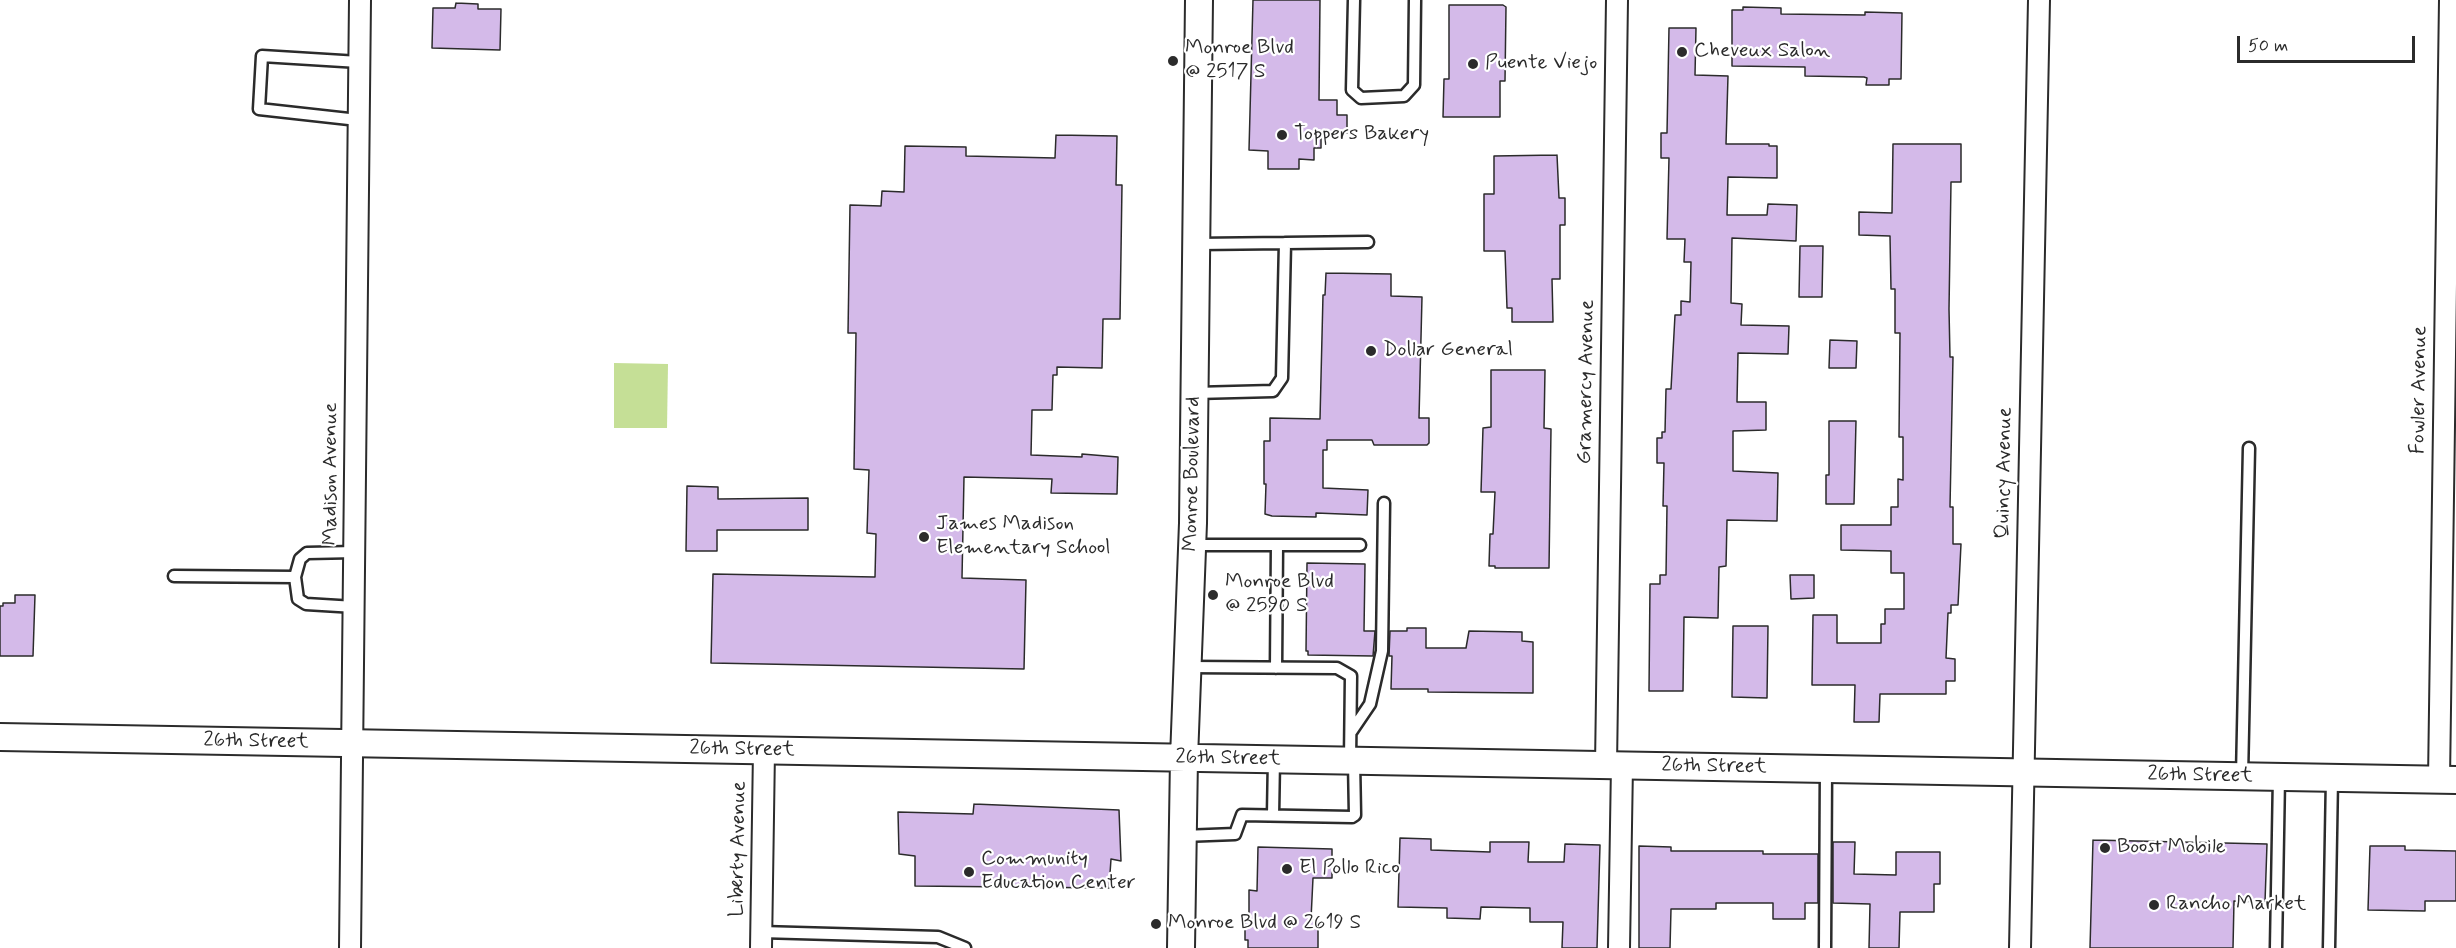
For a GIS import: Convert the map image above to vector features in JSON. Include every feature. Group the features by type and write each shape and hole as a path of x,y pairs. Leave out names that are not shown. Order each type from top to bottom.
{"street":[{"name":"Madison Avenue","path":"350,948 354,743 360,0"},
{"name":"Monroe Boulevard","path":"1181,948 1184,758 1192,545 1199,0"},
{"name":"Gramercy Avenue","path":"1617,0 1614,765 1619,948"},
{"name":"Quincy Avenue","path":"2019,948 2039,0"},
{"name":"Fowler Avenue","path":"2447,780 2450,0"},
{"name":"26th Street","path":"0,737 2447,780"},
{"name":"Liberty Avenue","path":"761,940 764,750"}],"lane":[{"path":"1354,0 1352,90 1361,98 1404,96 1414,85 1415,0"},
{"path":"358,120 259,109 262,56 359,62"},
{"path":"1196,244 1368,242"},
{"path":"1194,393 1273,391 1282,378 1284,243"},
{"path":"2242,776 2249,448"},
{"path":"1351,732 1370,704 1382,651 1384,504"},
{"path":"1192,545 1360,545"},
{"path":"1276,668 1277,545"},
{"path":"355,552 307,554 300,559 295,577 298,599 306,604 355,607"},
{"path":"174,576 295,577"},
{"path":"1183,836 1235,834 1242,815 1352,817 1354,815 1351,676 1337,668 1187,667"},
{"path":"1273,815 1274,759"},
{"path":"1825,948 1826,769"},
{"path":"2276,948 2279,777"},
{"path":"2329,948 2332,778"},
{"path":"761,940 938,938 965,948"}],"green space":[{"path":"614,363 668,364 667,428 614,428"}],"building":[{"path":"1253,0 1320,0 1319,100 1337,100 1337,115 1347,115 1347,133 1321,136 1321,148 1314,148 1314,160 1299,159 1299,169 1268,169 1268,151 1249,150"},
{"path":"456,3 478,4 478,9 501,9 500,50 432,48 433,8 455,8"},
{"path":"1449,5 1503,5 1506,7 1505,81 1500,81 1500,117 1443,117 1444,79 1449,79"},
{"path":"1743,7 1781,8 1781,14 1902,13 1901,79 1889,79 1889,85 1866,85 1867,78 1864,77 1805,76 1805,67 1732,66 1732,10 1743,10"},
{"path":"1669,28 1696,28 1695,75 1728,76 1726,144 1777,146 1777,178 1728,177 1727,215 1767,215 1768,204 1797,205 1796,241 1732,238 1731,303 1742,304 1741,325 1789,326 1788,354 1738,353 1737,402 1766,402 1766,430 1733,431 1733,471 1778,473 1777,521 1727,520 1726,566 1719,567 1718,618 1684,617 1683,691 1649,691 1650,584 1660,584 1660,575 1666,575 1667,506 1663,506 1664,463 1657,463 1657,438 1662,438 1662,432 1665,432 1666,389 1671,389 1675,315 1681,315 1681,301 1690,302 1691,262 1684,262 1685,239 1667,239 1669,158 1661,158 1661,133 1667,133"},
{"path":"1056,135 1117,136 1116,185 1122,185 1120,319 1103,319 1102,368 1057,367 1057,375 1053,375 1052,410 1032,410 1031,455 1082,457 1082,454 1118,457 1117,494 1051,493 1052,479 964,477 962,578 1026,580 1024,669 711,663 713,574 875,577 876,534 867,533 869,470 854,469 856,333 848,333 850,205 881,206 882,191 904,192 905,146 966,147 966,156 1055,158"},
{"path":"1893,144 1961,144 1961,182 1951,182 1949,309 1950,357 1953,357 1950,507 1953,507 1953,544 1961,544 1958,605 1951,605 1951,613 1948,613 1946,658 1955,659 1955,681 1946,681 1946,694 1880,694 1879,722 1854,722 1855,685 1812,685 1813,615 1837,615 1837,643 1881,643 1881,624 1885,624 1885,609 1904,609 1904,573 1891,573 1891,551 1841,550 1841,525 1891,525 1891,507 1898,507 1898,479 1903,480 1903,437 1899,437 1900,333 1895,333 1895,289 1891,289 1890,236 1859,235 1859,212 1892,213"},
{"path":"1557,155 1559,198 1565,198 1565,225 1560,225 1560,279 1552,279 1553,322 1512,322 1512,308 1507,308 1505,251 1484,251 1484,194 1494,194 1494,156"},
{"path":"1800,246 1823,246 1822,297 1799,297"},
{"path":"1326,273 1391,274 1391,296 1422,297 1419,418 1429,418 1429,443 1427,445 1374,445 1372,440 1327,440 1327,450 1323,450 1323,488 1368,490 1367,515 1316,513 1316,517 1272,516 1265,514 1266,484 1264,484 1264,441 1270,441 1270,418 1320,419 1323,295 1325,295"},
{"path":"1830,340 1857,341 1856,368 1829,368"},
{"path":"1491,370 1545,370 1544,428 1551,429 1549,568 1489,566 1495,492 1481,492 1483,428 1491,427"},
{"path":"1829,421 1856,421 1854,504 1826,504 1826,475 1829,475"},
{"path":"687,486 718,487 718,499 808,498 808,530 717,530 717,551 686,551"},
{"path":"1307,563 1365,564 1364,631 1375,631 1373,656 1308,655 1306,651"},
{"path":"1790,575 1814,575 1814,598 1791,599"},
{"path":"15,595 35,595 33,656 0,656 0,606 3,606 3,603 15,603"},
{"path":"1733,626 1768,626 1767,698 1732,697"},
{"path":"1407,628 1426,628 1426,648 1466,648 1469,631 1522,632 1522,641 1533,642 1533,693 1428,692 1428,689 1391,689 1390,631 1407,631"},
{"name":"Community Education Center","path":"974,804 1119,810 1121,861 1111,859 1109,888 915,886 915,856 899,854 898,812 973,814"},
{"path":"1400,838 1431,839 1431,850 1490,852 1490,842 1529,842 1528,862 1564,862 1565,844 1600,845 1597,948 1562,948 1563,922 1530,922 1530,908 1481,907 1480,919 1447,918 1447,908 1398,907"},
{"path":"2093,840 2267,844 2265,902 2234,901 2233,948 2090,948"},
{"path":"1833,842 1855,842 1854,874 1896,875 1896,852 1940,852 1940,884 1934,884 1934,912 1900,912 1899,948 1869,948 1870,904 1833,903"},
{"path":"1639,846 1671,847 1671,851 1763,851 1763,854 1818,854 1818,903 1805,903 1805,919 1773,919 1773,903 1716,903 1716,909 1671,909 1670,948 1639,948"},
{"path":"2370,846 2405,846 2405,850 2456,851 2456,901 2425,901 2425,911 2368,910"},
{"path":"1258,847 1332,849 1332,878 1313,878 1311,919 1318,919 1318,948 1248,948 1248,940 1245,940 1245,913 1249,914 1249,890 1257,891"}],"place":[{"name":"Cheveux Salon","path":"1682,52"},
{"name":"Monroe Blvd @ 2517 S","path":"1173,61"},
{"name":"Puente Viejo","path":"1473,64"},
{"name":"Toppers Bakery","path":"1282,135"},
{"name":"Dollar General","path":"1371,351"},
{"name":"James Madison Elementary School","path":"924,537"},
{"name":"Monroe Blvd @ 2590 S","path":"1213,595"},
{"name":"Boost Mobile","path":"2105,848"},
{"name":"El Pollo Rico","path":"1287,869"},
{"name":"Community Education Center","path":"969,872"},
{"name":"Rancho Market","path":"2154,905"},
{"name":"Monroe Blvd @ 2619 S","path":"1156,924"}]}
